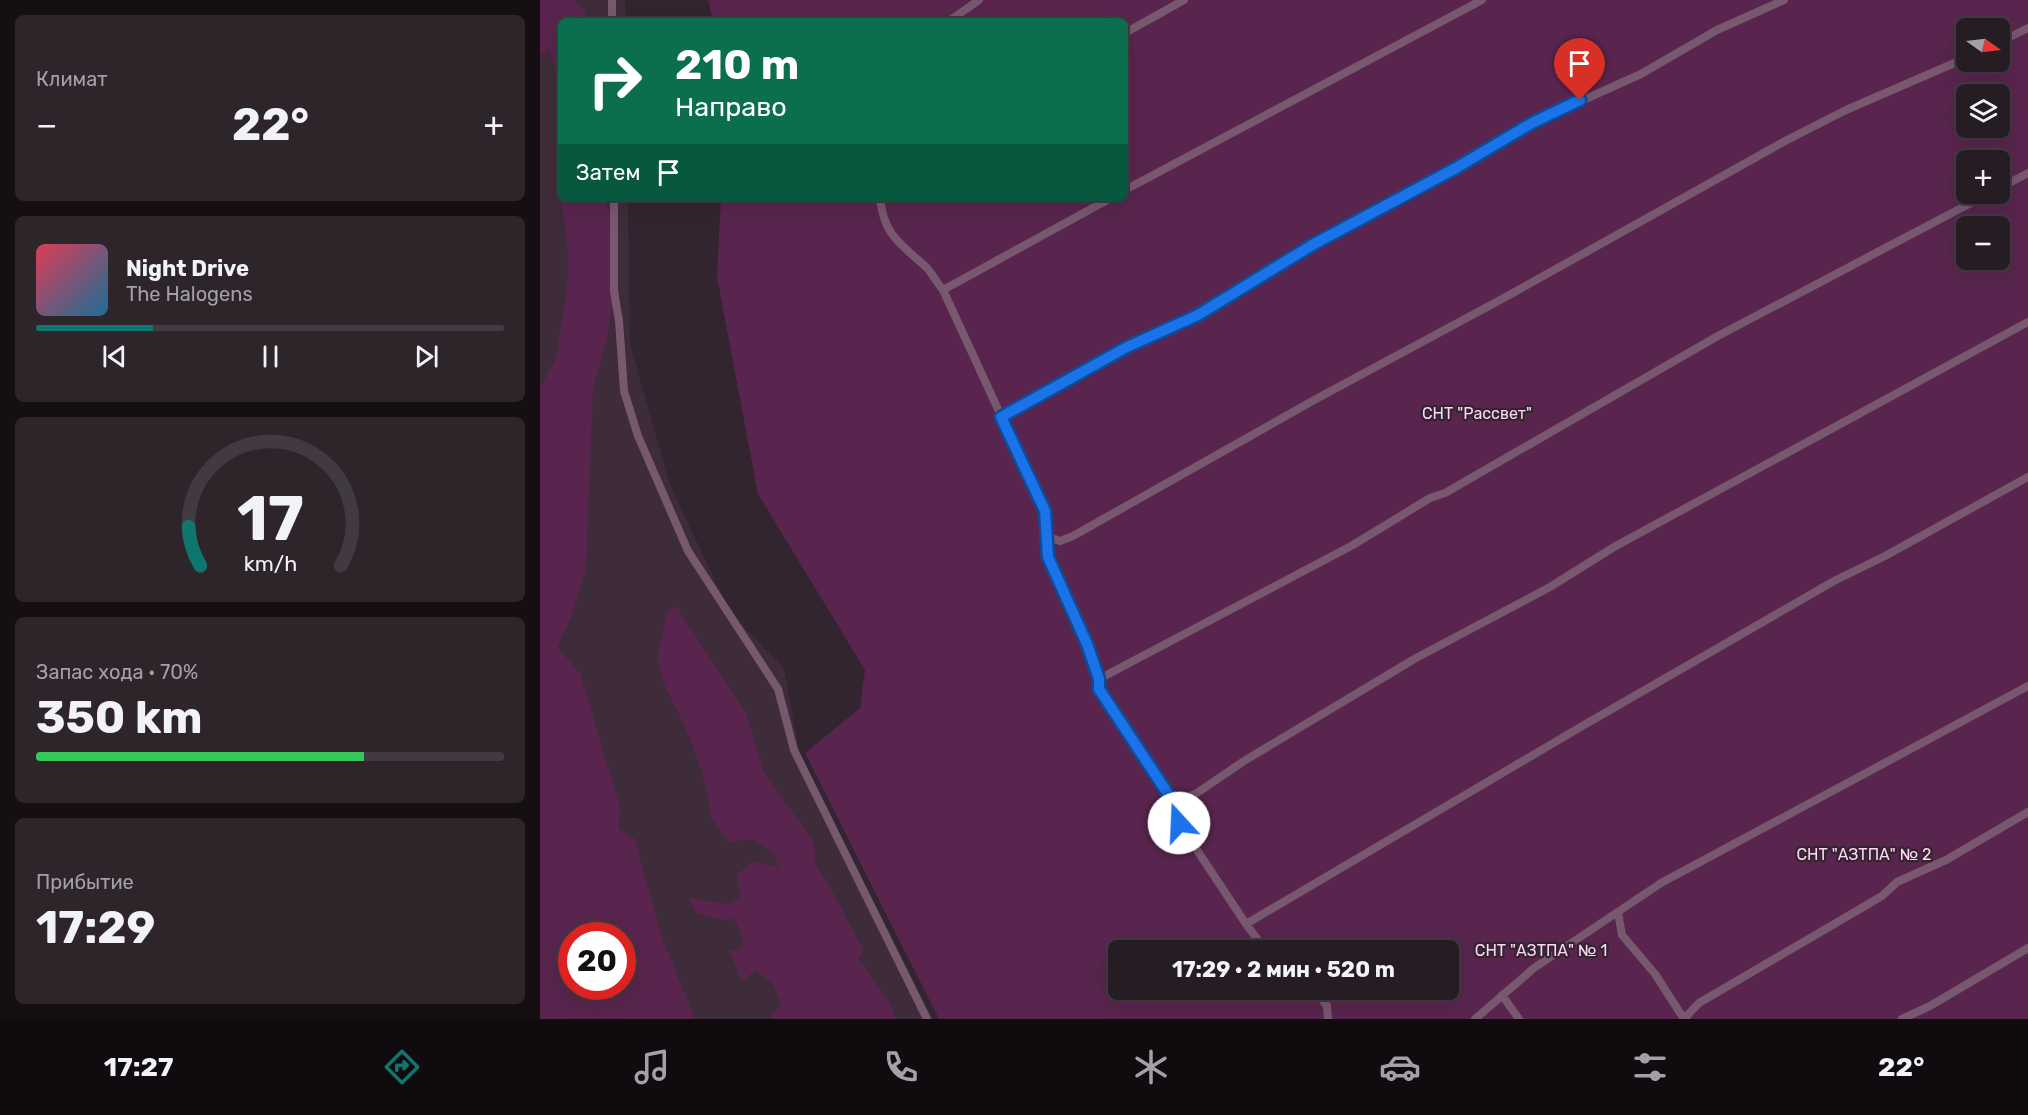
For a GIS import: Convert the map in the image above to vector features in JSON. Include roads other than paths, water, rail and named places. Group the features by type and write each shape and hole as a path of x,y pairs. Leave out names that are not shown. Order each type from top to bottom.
{"lane":[{"path":"612,0 612,18"},
{"path":"953,18 979,0"},
{"path":"1128,31 1184,0"},
{"path":"1128,188 1482,0"},
{"path":"1001,417 1127,347 1198,315 1314,244 1456,168 1532,123 1641,74 1717,30 1784,0"},
{"path":"2010,37 2028,28"},
{"path":"1049,537 1060,541 1073,536 1316,399 1502,299 1787,140 1846,110 1956,62"},
{"path":"2010,183 2028,173"},
{"path":"614,201 614,291 619,321 624,391 638,436 688,551 778,689 794,750 927,1019"},
{"path":"880,201 882,213 890,234 905,251 927,268 943,290 1045,511 1050,564 1087,644 1099,679 1099,689 1174,803 1179,823 1258,940"},
{"path":"943,290 1106,201"},
{"path":"1099,679 1353,545 1430,498 1445,493 1576,420 1716,337 1969,204"},
{"path":"1174,803 1197,793 1244,761 1416,658 1550,587 1614,547 2028,322"},
{"path":"1246,924 1834,581 1895,551 2028,477"},
{"path":"1475,1019 1534,969 1661,883 2028,686"},
{"path":"1618,912 1622,935 1655,974 1684,1019 1699,1004 1882,897 1897,882 1946,860 2028,812"},
{"path":"1902,1019 1930,1006 2028,948"},
{"path":"1502,995 1519,1019"},
{"path":"1322,1000 1327,1006 1328,1019"}],"park label":[{"name":"СНТ \"Рассвет\"","path":"1477,413"},
{"name":"СНТ \"АЗТПА\" № 2","path":"1864,854"},
{"name":"СНТ \"АЗТПА\" № 1","path":"1541,950"}]}
